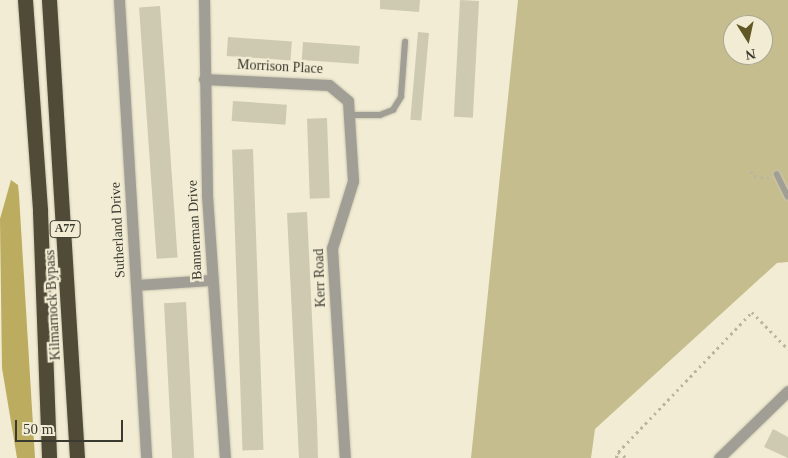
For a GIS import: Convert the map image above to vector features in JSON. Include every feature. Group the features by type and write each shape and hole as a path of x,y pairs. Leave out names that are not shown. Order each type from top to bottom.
{"highway":[{"name":"Kilmarnock Bypass","path":"25,0 40,211 49,458"},
{"name":"Kilmarnock Bypass","path":"49,0 77,458"}],"street":[{"name":"Sutherland Drive","path":"119,0 146,458"},
{"name":"Bannerman Drive","path":"204,0 204,79 212,280 225,458"},
{"name":"Morrison Place","path":"204,79 329,85 348,101"},
{"name":"Kerr Road","path":"345,458 332,248 353,181 348,101"},
{"path":"136,285 212,280"},
{"path":"719,458 784,403 788,391"}],"lane":[{"path":"350,115 380,115 393,110 401,98 405,42"},
{"path":"779,177 788,197"}],"path":[{"path":"751,171 754,176 779,177"},
{"path":"616,458 618,452 752,312 788,349"},
{"path":"618,452 627,458"}],"shaded area":[{"path":"518,0 788,0 788,262 777,263 595,429 591,458 471,458"},
{"path":"11,180 18,185 19,195 35,458 17,458 2,368 0,219"}],"building":[{"path":"380,0 420,0 419,12 380,9"},
{"path":"460,0 479,1 473,118 454,117"},
{"path":"160,6 178,257 157,259 139,7"},
{"path":"418,32 429,33 421,121 410,120"},
{"path":"228,37 292,41 291,60 227,56"},
{"path":"303,42 360,46 359,64 302,60"},
{"path":"233,101 287,105 285,125 232,121"},
{"path":"327,118 330,198 310,199 307,119"},
{"path":"253,149 264,450 243,451 232,150"},
{"path":"307,212 318,458 299,458 287,213"},
{"path":"186,302 194,458 172,458 164,303"},
{"path":"773,429 788,437 788,458 764,447"}]}
